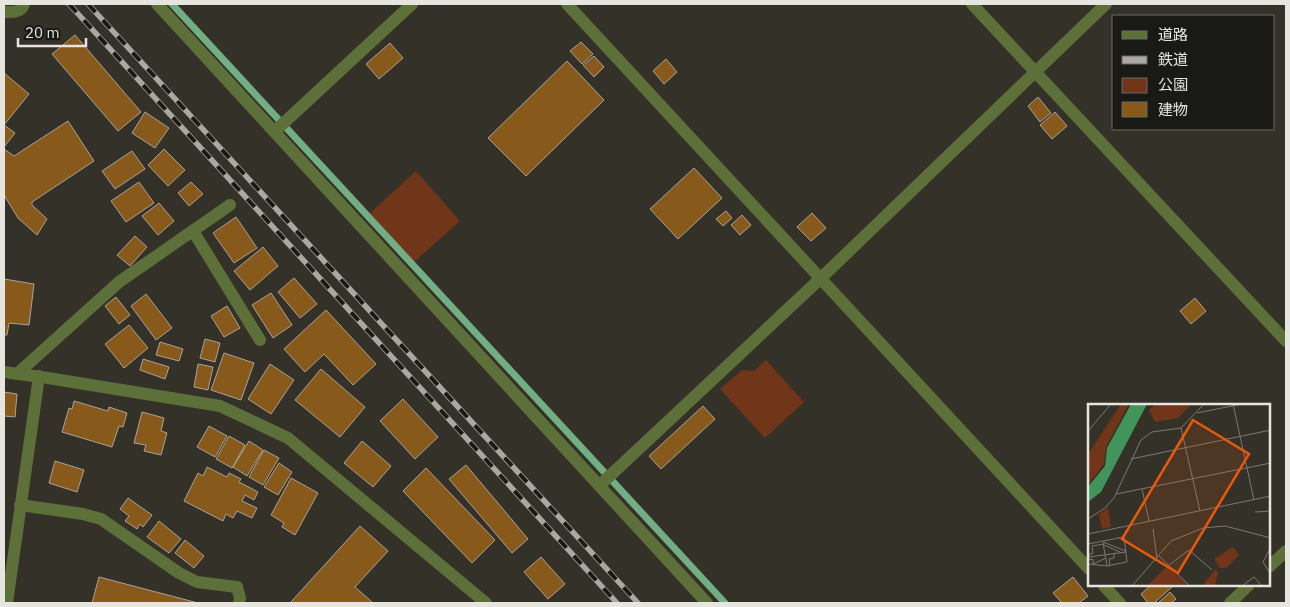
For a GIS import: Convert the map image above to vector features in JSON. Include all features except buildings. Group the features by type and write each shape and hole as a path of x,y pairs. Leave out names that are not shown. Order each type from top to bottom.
{"street":[{"path":"4,12 18,12 23,8 24,4"},
{"path":"157,4 600,484 707,603"},
{"path":"275,131 412,4"},
{"path":"567,4 1088,568"},
{"path":"972,4 1286,341"},
{"path":"600,484 821,278 1106,4"},
{"path":"17,374 119,282 230,205"},
{"path":"193,231 260,340"},
{"path":"4,372 220,406 288,438 486,603"},
{"path":"7,603 39,376"},
{"path":"20,505 83,514 101,519 188,578 197,582 237,587 240,598 239,603"},
{"path":"1270,566 1286,550"},
{"path":"1105,587 1120,603"},
{"path":"1230,603 1247,587"}],"green space":[{"path":"416,171 460,221 414,262 370,213"},
{"path":"766,360 804,402 765,438 720,389 742,370 754,371"}],"waterway":[{"path":"172,4 725,603"}],"railway":[{"path":"69,4 617,603"},
{"path":"88,4 638,603"}]}
